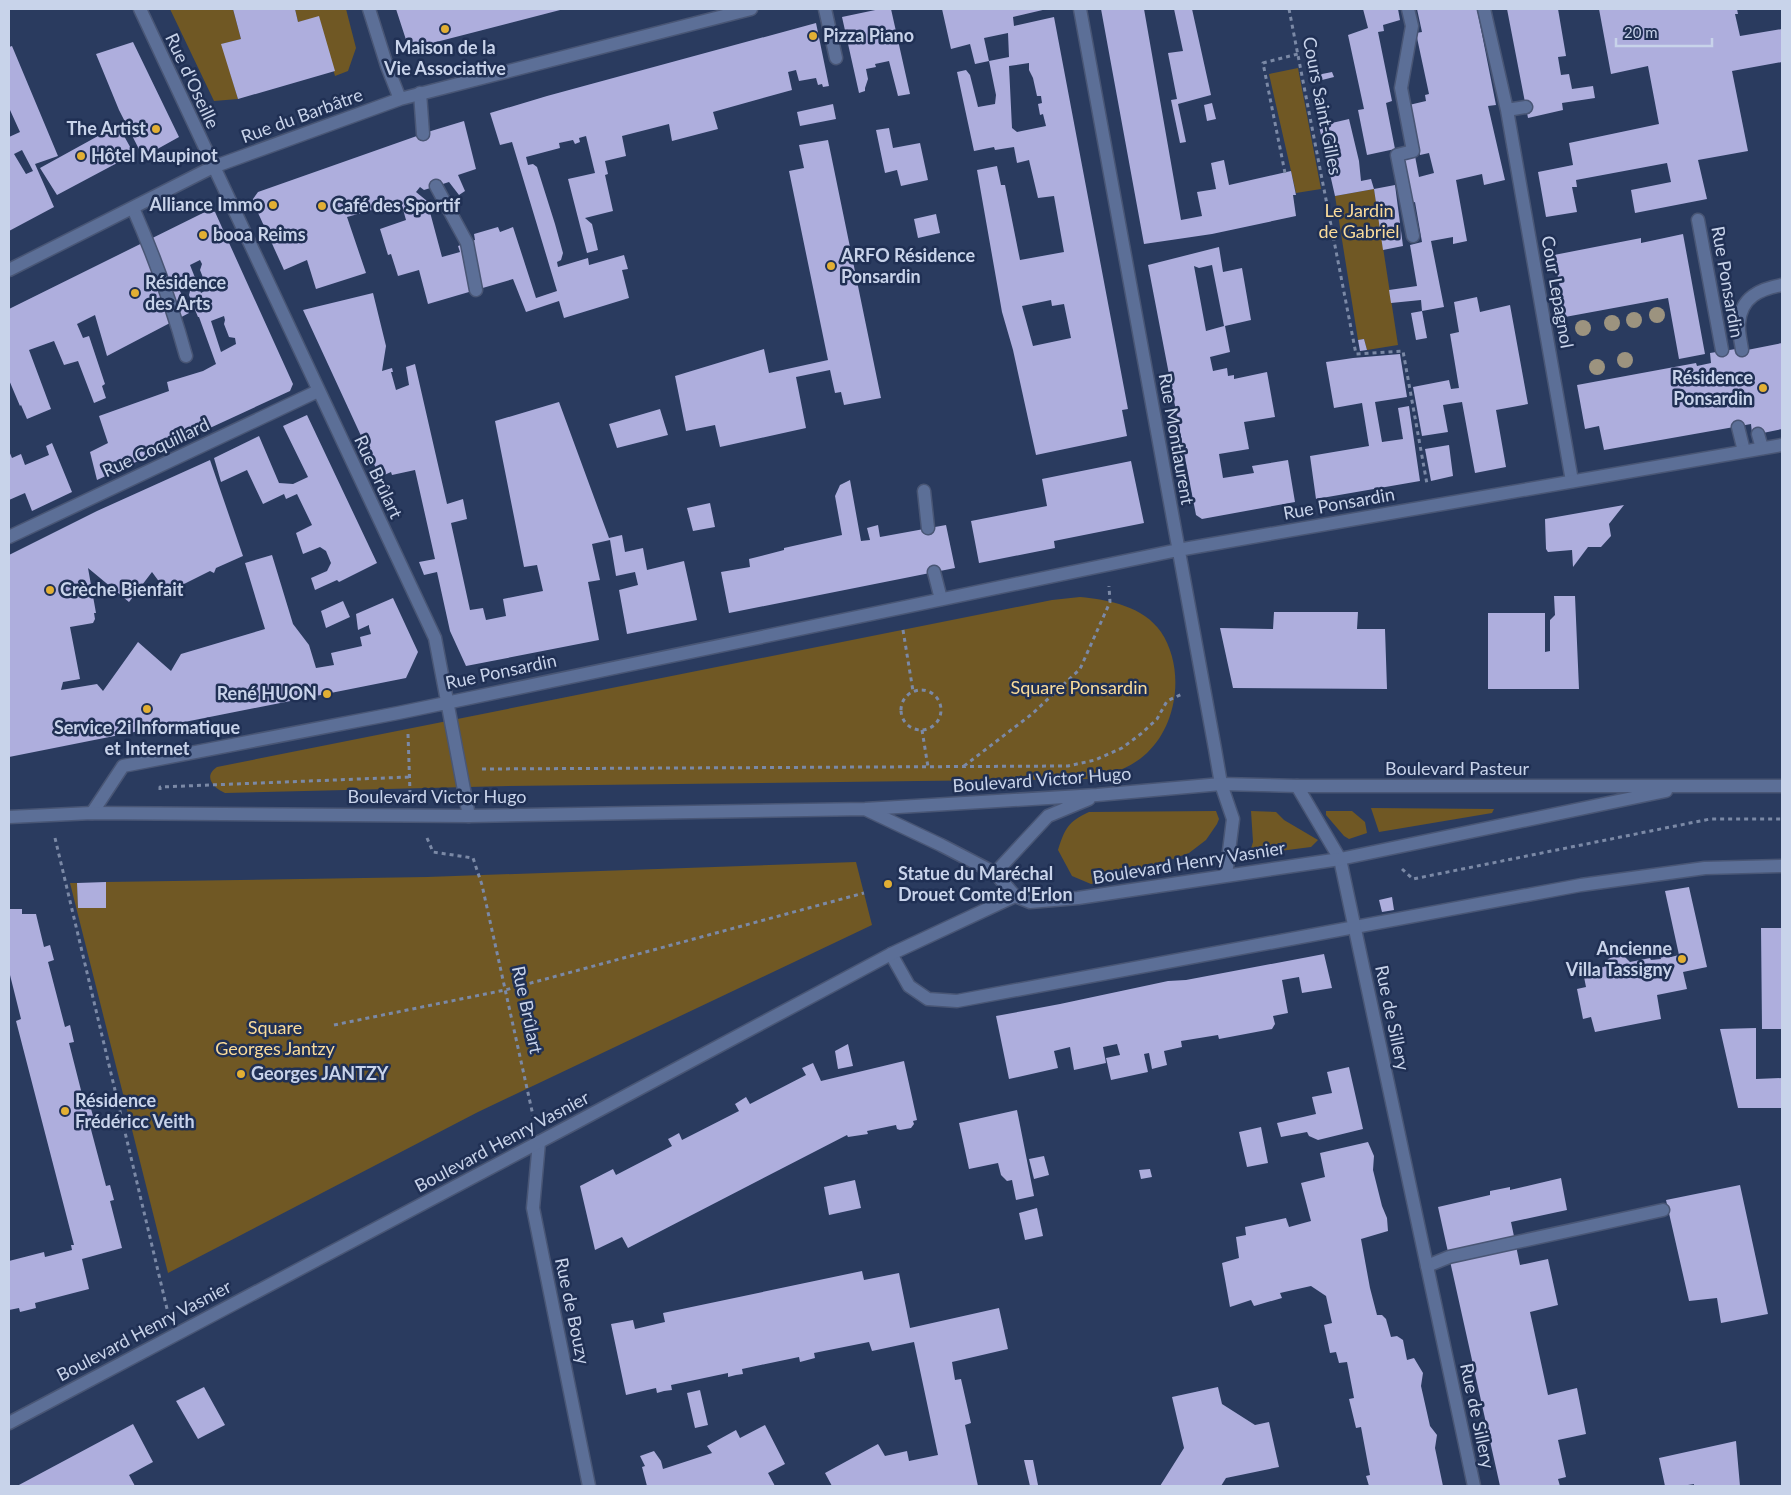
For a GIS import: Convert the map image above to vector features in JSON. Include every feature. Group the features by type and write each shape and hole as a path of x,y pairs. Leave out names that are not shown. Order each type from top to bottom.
{"street":[{"name":"Rue d'Oseille","path":"140,9 212,167"},
{"path":"369,9 387,66 400,99"},
{"name":"Rue du Barbâtre","path":"9,270 212,167 400,99 750,9"},
{"path":"825,9 836,58"},
{"name":"Rue Montlaurent","path":"1080,9 1203,685 1222,784 1233,819 1226,875"},
{"path":"1408,9 1412,26 1401,88 1413,151 1397,155 1413,236"},
{"name":"Cour Lepagnol","path":"1484,9 1507,110 1572,481"},
{"path":"420,93 423,134"},
{"path":"1507,110 1526,107"},
{"name":"Rue Brûlart","path":"212,167 435,638 469,816"},
{"path":"436,186 467,243 476,290"},
{"path":"133,208 176,320 186,356"},
{"name":"Rue Ponsardin","path":"1698,220 1722,350"},
{"name":"Rue Ponsardin","path":"1742,350 1739,322 1745,302 1764,289 1782,285"},
{"name":"Rue Coquillard","path":"9,537 318,391"},
{"path":"1738,427 1744,451"},
{"path":"1758,434 1762,448"},
{"name":"Rue Ponsardin","path":"92,812 123,766 398,713 447,701 1178,550 1782,445"},
{"path":"924,491 928,528"},
{"path":"934,572 941,599"},
{"name":"Boulevard Pasteur","path":"1222,784 1297,786 1693,786 1734,788 1782,786"},
{"name":"Boulevard Victor Hugo","path":"9,817 92,812 469,816 865,809 1097,796 1222,784"},
{"name":"Rue de Sillery","path":"1297,786 1340,859 1474,1486"},
{"name":"Boulevard Pasteur","path":"1340,859 1693,786"},
{"path":"1014,896 995,873 1048,816 1097,796"},
{"name":"Boulevard Victor Hugo","path":"865,809 995,873"},
{"name":"Boulevard Henry Vasnier","path":"9,1423 891,954 1014,896 1030,902 1078,898 1340,859"},
{"path":"891,954 909,986 928,999 957,1001 1354,926 1600,882 1705,868 1782,866"},
{"name":"Rue de Bouzy","path":"539,1142 533,1208 589,1486"},
{"path":"1427,1266 1449,1257 1663,1210"}],"path":[{"name":"Cours Saint-Gilles","path":"1289,9 1356,354 1403,351 1427,484"},
{"path":"1285,173 1263,62 1298,54"},
{"path":"963,767 1032,714 1080,668 1110,602 1107,565"},
{"path":"902,624 913,691"},
{"path":"474,769 1068,766 1096,760 1122,748 1158,719 1167,701 1203,685"},
{"path":"926,690 937,697 941,709 938,721 934,726 922,730 909,726 901,714 902,701 913,691 926,690"},
{"path":"402,728 408,735 409,789 419,816"},
{"path":"922,730 928,767"},
{"path":"161,813 160,788 409,777"},
{"path":"49,815 174,1336"},
{"name":"Rue Brûlart","path":"419,816 433,852 473,858 482,885 539,1142"},
{"path":"1381,850 1413,879 1710,819 1782,819"},
{"path":"334,1025 505,990 864,893"}],"green space":[{"path":"170,9 233,9 241,39 222,44 238,99 214,101"},
{"path":"295,9 346,9 356,48 348,71 335,76 319,17 298,22"},
{"path":"1298,68 1321,189 1296,193 1269,74"},
{"name":"Le Jardin de Gabriel","path":"1374,189 1398,345 1367,350 1364,339 1358,340 1335,196"},
{"name":"Square Ponsardin","path":"1080,597 1125,606 1135,610 1154,623 1169,646 1175,678 1175,695 1166,727 1147,753 1127,767 1089,779 509,786 225,793 211,782 210,778 213,770 217,767 1052,600"},
{"path":"1371,808 1494,809 1492,813 1379,832"},
{"path":"1216,811 1219,819 1217,824 1206,840 1189,853 1127,876 1091,884 1072,876 1058,850 1068,826 1089,812"},
{"path":"1251,811 1276,812 1284,820 1318,840 1311,847 1249,855 1253,842"},
{"path":"1326,811 1352,811 1365,822 1367,833 1349,839 1344,836 1326,815"},
{"name":"Square Georges Jantzy","path":"856,862 872,925 478,1112 168,1273 70,883 77,883 78,908 106,908 106,882 427,877"}],"building":[{"path":"233,9 295,9 298,22 319,16 335,71 238,99 221,44 241,39"},
{"name":"Maison de la Vie Associative","path":"396,9 564,9 409,49"},
{"path":"880,9 891,9 910,94 898,96 889,61 875,64 876,67 866,69 868,79 865,91 859,93 842,17"},
{"path":"942,9 1047,9 1013,17 1014,26 1054,17 1128,409 1122,410 1127,436 1036,455 1013,350 1002,312 977,170 997,166 1001,185 1005,185 1020,260 1064,252 1054,196 1038,198 1029,160 1017,163 1014,147 995,150 994,147 974,151 957,72 966,70 970,75 978,107 995,104 996,95 989,61 975,64 970,44 951,49","holes":["1008,33 1009,57 989,61 984,38","1029,63 1029,70 1037,96 1041,96 1042,103 1038,104 1040,115 1043,114 1046,126 1017,132 1012,128 1009,66","1051,300 1052,306 1064,304 1071,338 1033,346 1022,306"]},
{"path":"1101,9 1144,9 1181,220 1202,216 1197,192 1216,189 1211,163 1224,160 1229,185 1291,171 1296,195 1293,195 1296,216 1212,234 1144,244"},
{"path":"1174,9 1192,9 1211,95 1178,104 1186,142 1180,143 1171,100 1177,99 1168,53 1183,51"},
{"path":"1363,9 1398,9 1400,20 1383,25 1384,31 1378,32 1392,101 1386,103 1395,149 1367,155 1358,110 1364,109 1348,35 1368,28"},
{"path":"1417,9 1477,9 1496,105 1488,106 1505,180 1484,185 1482,174 1456,180 1467,241 1453,244 1453,237 1431,241 1444,307 1422,311 1421,300 1391,303 1389,290 1417,286 1410,245 1422,242 1415,202 1412,203 1404,159 1415,156 1419,177 1434,173 1429,153 1420,155 1409,105 1426,101 1425,95 1429,94 1416,33 1422,32"},
{"path":"1507,9 1558,9 1566,56 1558,57 1561,75 1569,74 1572,89 1593,86 1595,98 1562,103 1563,110 1528,118"},
{"path":"1599,9 1737,9 1738,14 1735,14 1740,36 1782,29 1782,62 1732,71 1748,151 1698,160 1707,199 1635,213 1631,190 1671,182 1667,163 1576,180 1577,187 1572,187 1577,212 1546,217 1538,172 1573,165 1569,143 1659,124 1648,66 1611,74"},
{"path":"816,23 829,86 823,87 822,84 818,85 816,78 799,81 796,70 788,72 792,90 713,112 718,129 672,141 669,124 622,136 626,156 605,161 608,174 605,175 613,211 585,218 592,224 598,250 587,253 568,179 595,173 586,136 579,138 580,142 575,144 573,140 559,143 560,148 526,157 528,165 533,164 537,167 555,224 563,253 561,260 557,262 558,267 588,258 589,265 624,255 628,269 622,270 629,298 564,318 559,301 526,312 513,279 428,304 419,270 398,276 391,254 388,255 380,229 406,220 401,202 347,217 366,273 316,289 307,260 284,270 254,204 253,199 258,192 464,121 476,169 458,175 465,191 459,195 449,182 424,190 420,187 416,192 427,201 442,257 460,252 458,246 475,240 474,234 498,227 500,232 513,227 536,298 557,291 512,142 500,145 490,113"},
{"path":"133,42 179,137 143,157 119,110 96,54"},
{"path":"12,46 58,156 35,164 54,207 9,231 9,137 20,132 9,111 9,47","holes":["22,150 33,171 26,174 14,154"]},
{"path":"1332,72 1334,77 1318,81 1317,75"},
{"path":"1212,103 1216,119 1207,121 1204,105"},
{"path":"833,104 836,119 800,126 797,112"},
{"path":"1349,119 1359,161 1361,181 1371,179 1374,189 1335,196 1319,126"},
{"path":"118,125 134,154 57,195 40,168"},
{"path":"889,128 893,148 920,143 928,180 901,186 897,170 885,173 876,130"},
{"path":"828,140 881,398 844,405 841,392 835,393 830,370 796,377 806,428 720,447 715,425 686,431 675,376 764,349 769,373 828,360 789,171 804,168 799,145"},
{"path":"1395,185 1403,246 1383,250 1374,189"},
{"path":"209,210 215,212 293,384 290,391 97,480 90,452 108,443 99,416 169,391 167,382 203,371 216,364 189,295 191,287 188,281 178,286 189,313 107,356 95,315 77,324 83,338 89,336 105,384 102,386 106,398 94,403 78,361 64,365 54,341 29,350 51,409 27,419 9,380 9,309","holes":["200,260 202,264 200,270 204,280 210,282 212,287 201,293 190,265","224,316 224,324 229,337 235,338 236,344 221,352 211,321"]},
{"path":"936,214 940,233 918,238 914,219"},
{"path":"1683,234 1705,354 1679,359 1668,298 1565,317 1554,255 1641,238 1641,243"},
{"path":"1219,247 1223,272 1242,268 1251,320 1225,326 1230,352 1210,357 1213,371 1227,368 1228,376 1234,375 1234,379 1267,372 1275,417 1244,422 1249,449 1219,454 1223,478 1254,473 1252,466 1288,460 1295,502 1202,519 1196,515 1148,265","holes":["1212,265 1224,326 1206,331 1194,266 1199,268"]},
{"path":"373,293 386,346 382,371 392,368 393,372 391,372 396,390 409,385 406,367 415,364 447,504 463,499 467,519 451,523 470,610 483,608 486,620 506,616 503,599 543,591 537,565 524,567 495,421 559,402 609,538 622,535 625,552 643,548 647,570 684,561 697,620 627,634 619,590 638,585 635,572 616,576 610,540 592,544 600,580 588,582 599,640 466,666 450,631 437,572 424,575 419,562 435,559 415,470 392,475 391,472 380,477 303,310"},
{"path":"1477,297 1480,312 1510,305 1528,404 1496,410 1506,467 1475,473 1462,402 1443,405 1448,432 1422,436 1413,387 1449,380 1451,389 1459,388 1450,334 1459,332 1454,302"},
{"path":"1422,311 1427,338 1416,340 1411,313"},
{"path":"1364,339 1367,350 1360,351 1358,340"},
{"path":"1782,343 1782,429 1758,434 1752,433 1751,424 1604,450 1599,426 1585,429 1577,385 1696,363 1697,366 1711,363 1710,353 1736,349 1737,352"},
{"path":"1400,354 1407,397 1375,402 1382,442 1403,439 1398,408 1409,406 1420,481 1316,499 1310,456 1369,446 1362,403 1334,408 1326,362"},
{"path":"660,409 668,435 617,448 609,424"},
{"path":"307,415 377,563 339,582 337,580 315,590 311,578 327,571 331,563 326,551 320,547 303,554 296,533 312,525 297,494 286,499 284,494 263,504 247,470 221,482 214,458 259,436 279,483 293,484 308,477 283,426"},
{"path":"52,443 72,492 32,511 25,493 9,500 9,451 12,458 21,454 25,465 49,455 46,446"},
{"path":"1449,445 1453,476 1431,481 1425,449"},
{"path":"210,460 243,556 216,568 214,573 210,571 184,584 181,589 177,587 166,591 152,572 129,602 88,568 96,613 94,613 95,619 93,623 70,627 80,679 63,682 61,690 97,684 103,691 138,642 171,671 181,654 265,629 245,563 272,555 293,624 309,645 316,668 334,665 331,653 362,646 360,637 371,634 369,625 358,630 356,614 393,598 418,652 406,678 9,757 9,555 97,511"},
{"path":"1131,461 1144,523 1054,541 1055,548 979,563 971,521 1047,506 1042,479"},
{"path":"850,480 861,541 870,540 867,528 878,525 880,537 946,525 955,568 729,613 721,572 750,567 749,559 784,550 784,548 842,535 835,496 840,485"},
{"path":"710,503 715,527 693,531 687,508"},
{"path":"1624,505 1609,524 1611,536 1601,547 1588,547 1573,567 1572,550 1548,552 1546,549 1545,519"},
{"path":"1554,596 1575,596 1579,689 1488,689 1488,613 1545,613 1545,652 1550,651 1550,620 1555,615"},
{"path":"343,601 350,617 326,628 321,611"},
{"path":"1274,612 1358,612 1357,629 1385,629 1387,689 1233,688 1220,628 1273,629"},
{"path":"106,882 106,908 78,908 77,883"},
{"name":"Ancienne Villa Tassigny","path":"1689,887 1707,967 1683,972 1687,989 1657,995 1661,1019 1595,1032 1591,1017 1583,1019 1577,989 1586,987 1583,972 1604,967 1608,959 1617,955 1624,956 1630,962 1650,958 1651,960 1661,959 1659,951 1669,948 1671,957 1679,955 1665,891"},
{"path":"1392,897 1394,910 1382,912 1379,900"},
{"name":"Résidence Frédéricc Veith","path":"9,909 22,909 22,914 36,914 44,947 50,945 54,960 48,962 65,1027 70,1025 74,1042 69,1043 85,1106 90,1105 93,1116 94,1121 89,1122 106,1186 110,1185 114,1200 110,1201 122,1248 82,1259 89,1289 35,1303 36,1308 20,1312 19,1308 9,1310 9,1261 44,1252 45,1257 72,1250 71,1245 74,1245 16,1021 21,1019 9,971"},
{"path":"1761,928 1782,928 1782,1029 1762,1029"},
{"path":"1324,954 1332,988 1302,993 1299,977 1282,980 1288,1013 1273,1016 1275,1024 1272,1029 1219,1039 1218,1035 1181,1041 1182,1047 1164,1051 1167,1065 1152,1069 1149,1053 1144,1054 1148,1072 1111,1080 1106,1058 1120,1055 1117,1044 1103,1047 1106,1063 1074,1070 1070,1047 1054,1051 1058,1068 1009,1079 996,1016 1168,981 1186,980"},
{"path":"1756,1028 1756,1079 1782,1078 1782,1108 1738,1108 1720,1029"},
{"path":"848,1044 853,1066 838,1069 835,1051"},
{"path":"904,1061 917,1120 913,1121 914,1124 911,1128 900,1130 897,1129 896,1125 867,1131 868,1134 848,1137 847,1135 628,1248 622,1237 595,1250 580,1186 613,1169 616,1175 672,1146 668,1139 679,1133 682,1140 739,1111 735,1104 746,1097 750,1104 806,1075 802,1068 813,1063 821,1081"},
{"path":"1349,1067 1363,1129 1318,1140 1309,1136 1307,1132 1281,1137 1277,1123 1316,1114 1312,1097 1332,1093 1327,1072"},
{"path":"1017,1110 1034,1196 1016,1200 1012,1180 1007,1181 1001,1175 998,1163 969,1169 959,1123"},
{"path":"1261,1127 1268,1163 1247,1167 1239,1132"},
{"path":"1368,1142 1374,1156 1373,1170 1387,1218 1388,1231 1361,1239 1370,1288 1377,1315 1382,1315 1386,1319 1391,1337 1397,1336 1403,1340 1407,1360 1414,1358 1423,1373 1421,1386 1430,1426 1437,1435 1435,1448 1443,1486 1369,1486 1366,1476 1370,1475 1361,1427 1356,1428 1349,1399 1354,1398 1347,1362 1339,1363 1336,1352 1330,1353 1324,1325 1332,1323 1326,1296 1311,1286 1280,1293 1282,1298 1254,1306 1251,1300 1230,1307 1222,1263 1239,1258 1236,1237 1246,1235 1245,1227 1286,1218 1289,1227 1311,1221 1301,1183 1325,1177 1320,1153"},
{"path":"1044,1156 1049,1175 1034,1179 1029,1159"},
{"path":"1150,1169 1152,1177 1141,1179 1139,1170"},
{"path":"1561,1178 1567,1210 1511,1222 1520,1265 1548,1259 1558,1305 1530,1312 1548,1395 1577,1388 1586,1434 1558,1440 1566,1477 1558,1479 1560,1486 1500,1486 1438,1207 1490,1195 1490,1191 1510,1187 1510,1190"},
{"path":"855,1180 861,1208 829,1215 824,1187"},
{"path":"1740,1185 1768,1314 1721,1323 1717,1298 1689,1301 1666,1200"},
{"path":"1037,1208 1043,1236 1025,1240 1019,1213"},
{"path":"862,1271 864,1280 899,1273 910,1328 999,1308 1008,1349 952,1362 955,1380 961,1379 971,1423 965,1425 978,1486 832,1486 825,1473 878,1444 885,1456 907,1451 909,1461 938,1455 914,1342 872,1351 869,1342 814,1353 815,1358 800,1362 799,1357 742,1369 743,1374 728,1377 728,1373 671,1385 672,1390 657,1393 656,1388 626,1395 611,1324 633,1320 635,1329 665,1322 663,1313"},
{"path":"204,1387 225,1425 198,1439 176,1401"},
{"path":"1218,1387 1222,1404 1255,1425 1269,1422 1279,1467 1226,1478 1221,1486 1160,1486 1184,1448 1172,1397"},
{"path":"700,1390 708,1425 695,1428 687,1393"},
{"path":"133,1424 153,1462 129,1475 135,1486 17,1486"},
{"path":"765,1425 785,1464 768,1473 775,1486 647,1486 642,1467 645,1466 640,1456 654,1451 661,1461 663,1469 712,1453 707,1446 736,1430 740,1438"},
{"path":"1736,1441 1740,1486 1694,1486 1694,1484 1665,1486 1659,1458"},
{"path":"1024,1460 1033,1460 1038,1485 1030,1486"}],"place":[{"name":"Maison de la Vie Associative","path":"445,29"},
{"name":"Pizza Piano","path":"813,36"},
{"name":"The Artist","path":"156,129"},
{"name":"Hôtel Maupinot","path":"81,156"},
{"name":"Alliance Immo","path":"273,205"},
{"name":"Café des Sportif","path":"322,206"},
{"name":"booa Reims","path":"203,235"},
{"name":"ARFO Résidence Ponsardin","path":"831,266"},
{"name":"Résidence des Arts","path":"135,293"},
{"name":"Résidence Ponsardin","path":"1763,388"},
{"name":"Crèche Bienfait","path":"50,590"},
{"name":"René HUON","path":"327,694"},
{"name":"Service 2i Informatique et Internet","path":"147,709"},
{"name":"Statue du Maréchal Drouet Comte d'Erlon","path":"888,884"},
{"name":"Ancienne Villa Tassigny","path":"1682,959"},
{"name":"Georges JANTZY","path":"241,1074"},
{"name":"Résidence Frédéricc Veith","path":"65,1111"}]}
